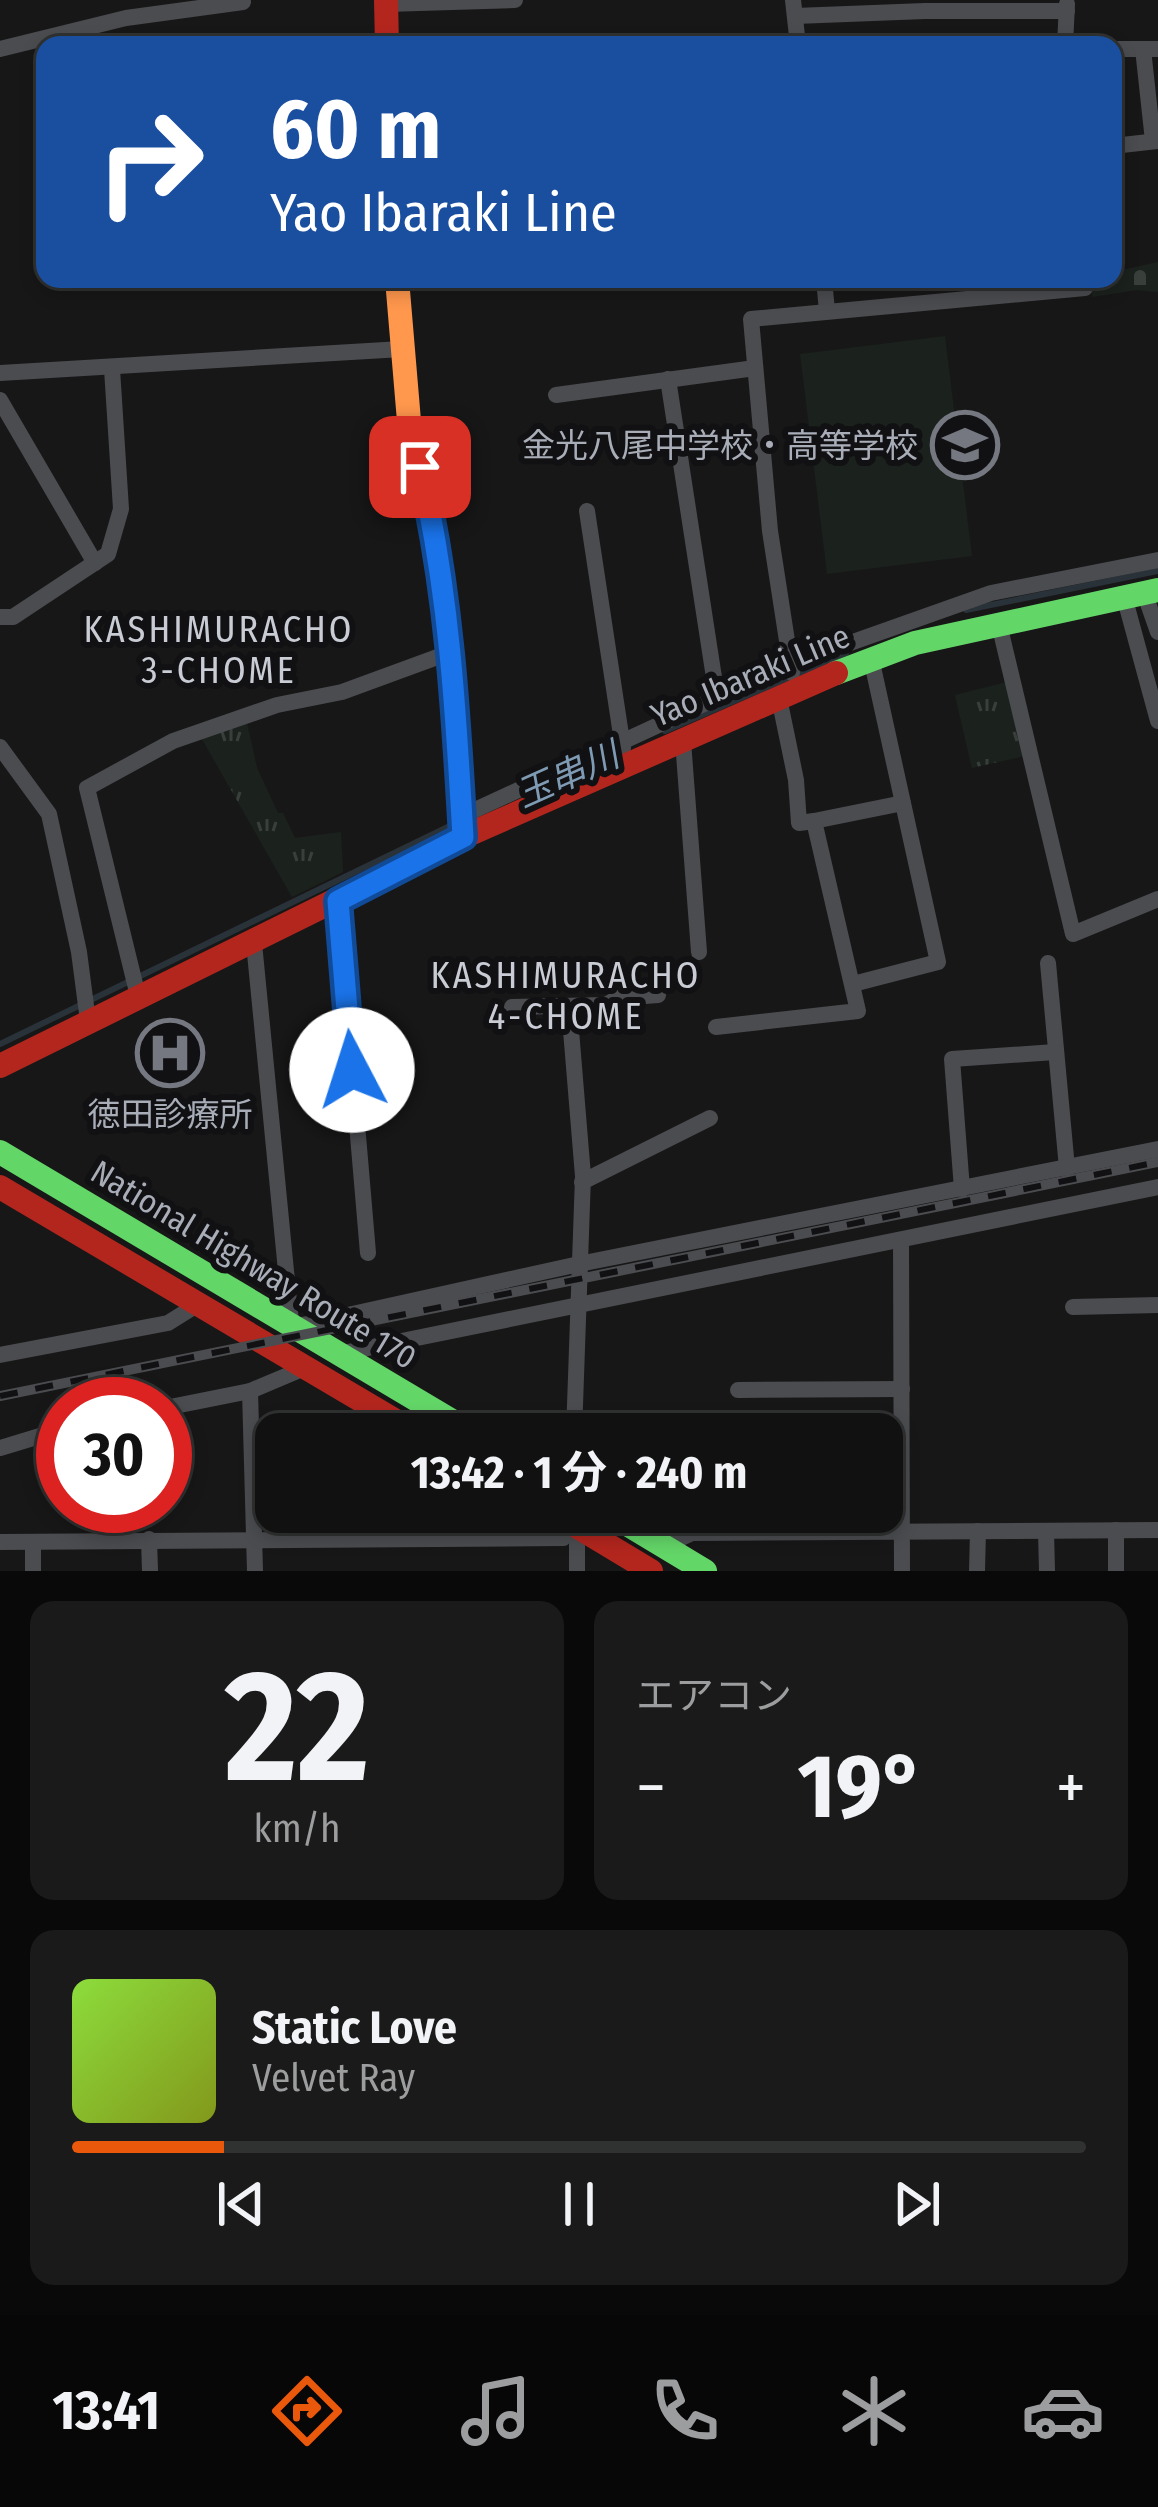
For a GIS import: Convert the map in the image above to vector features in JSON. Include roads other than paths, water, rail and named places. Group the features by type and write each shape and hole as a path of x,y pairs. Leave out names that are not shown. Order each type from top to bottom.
{"main road":[{"path":"386,2 386,36"},
{"path":"398,288 410,421 431,514 451,652 462,827"},
{"name":"Yao Ibaraki Line","path":"0,1066 338,901 462,827 624,751 683,741 791,681 915,643 1142,592"},
{"name":"National Highway Route 170","path":"0,1152 440,1413"},
{"name":"National Highway Route 170","path":"0,1187 384,1413"},
{"path":"592,1533 651,1571"},
{"path":"642,1533 705,1571"}],"street":[{"path":"386,2 515,0"},
{"path":"51,36 126,17 243,2"},
{"path":"794,8 1067,5 1065,36"},
{"path":"0,49 36,40"},
{"path":"1122,145 1156,141 1151,49"},
{"path":"825,288 827,311"},
{"path":"903,802 799,823 791,681 751,320 1008,288"},
{"path":"0,373 402,349"},
{"path":"556,395 755,368"},
{"path":"0,617 13,616 109,554 121,509 112,369"},
{"path":"668,379 717,697"},
{"path":"0,400 95,563"},
{"path":"587,511 624,751 717,697 791,681 992,593 1158,560"},
{"path":"1142,592 1158,632"},
{"path":"1142,592 1158,721"},
{"path":"999,623 1073,934 1158,899"},
{"path":"138,996 87,788 173,741 277,705 343,692 451,652"},
{"path":"853,984 938,962 871,658"},
{"path":"683,741 699,952"},
{"path":"0,747 49,814 79,952 88,1022"},
{"path":"0,778 22,776"},
{"path":"716,1027 858,1011 814,821"},
{"path":"338,901 368,1253"},
{"path":"254,943 294,1324 1158,1149"},
{"path":"1048,963 1067,1168"},
{"path":"512,1007 606,1005 618,998 658,995"},
{"path":"569,1006 582,1182 574,1413"},
{"path":"962,1189 952,1059 1054,1052"},
{"path":"582,1182 710,1118"},
{"path":"343,1354 1158,1187"},
{"path":"901,1240 902,1413"},
{"path":"0,1355 168,1323 200,1303 217,1281"},
{"path":"1073,1307 1158,1305"},
{"path":"192,1403 250,1391 308,1367"},
{"path":"738,1390 902,1389"},
{"path":"250,1391 255,1571"},
{"path":"0,1448 36,1438"},
{"path":"903,1532 1158,1530"},
{"path":"977,1571 978,1531"},
{"path":"1046,1531 1047,1571"},
{"path":"1116,1531 1117,1571"},
{"path":"0,1542 563,1538 564,1533"},
{"path":"571,1533 577,1571"},
{"path":"663,1546 692,1533"},
{"path":"902,1533 902,1571"},
{"path":"149,1539 150,1571"},
{"path":"33,1542 34,1571"}],"waterway":[{"name":"玉串川","path":"966,610 1158,571"},
{"name":"玉串川","path":"665,731 846,653"},
{"name":"玉串川","path":"0,1044 456,823"}],"railway":[{"path":"0,1396 1158,1162"}],"place":[{"name":"金光八尾中学校・高等学校","path":"965,445"},
{"name":"徳田診療所","path":"170,1053"}],"district":[{"name":"KASHIMURACHO 3-CHOME","path":"219,650"},
{"name":"KASHIMURACHO 4-CHOME","path":"566,996"}]}
